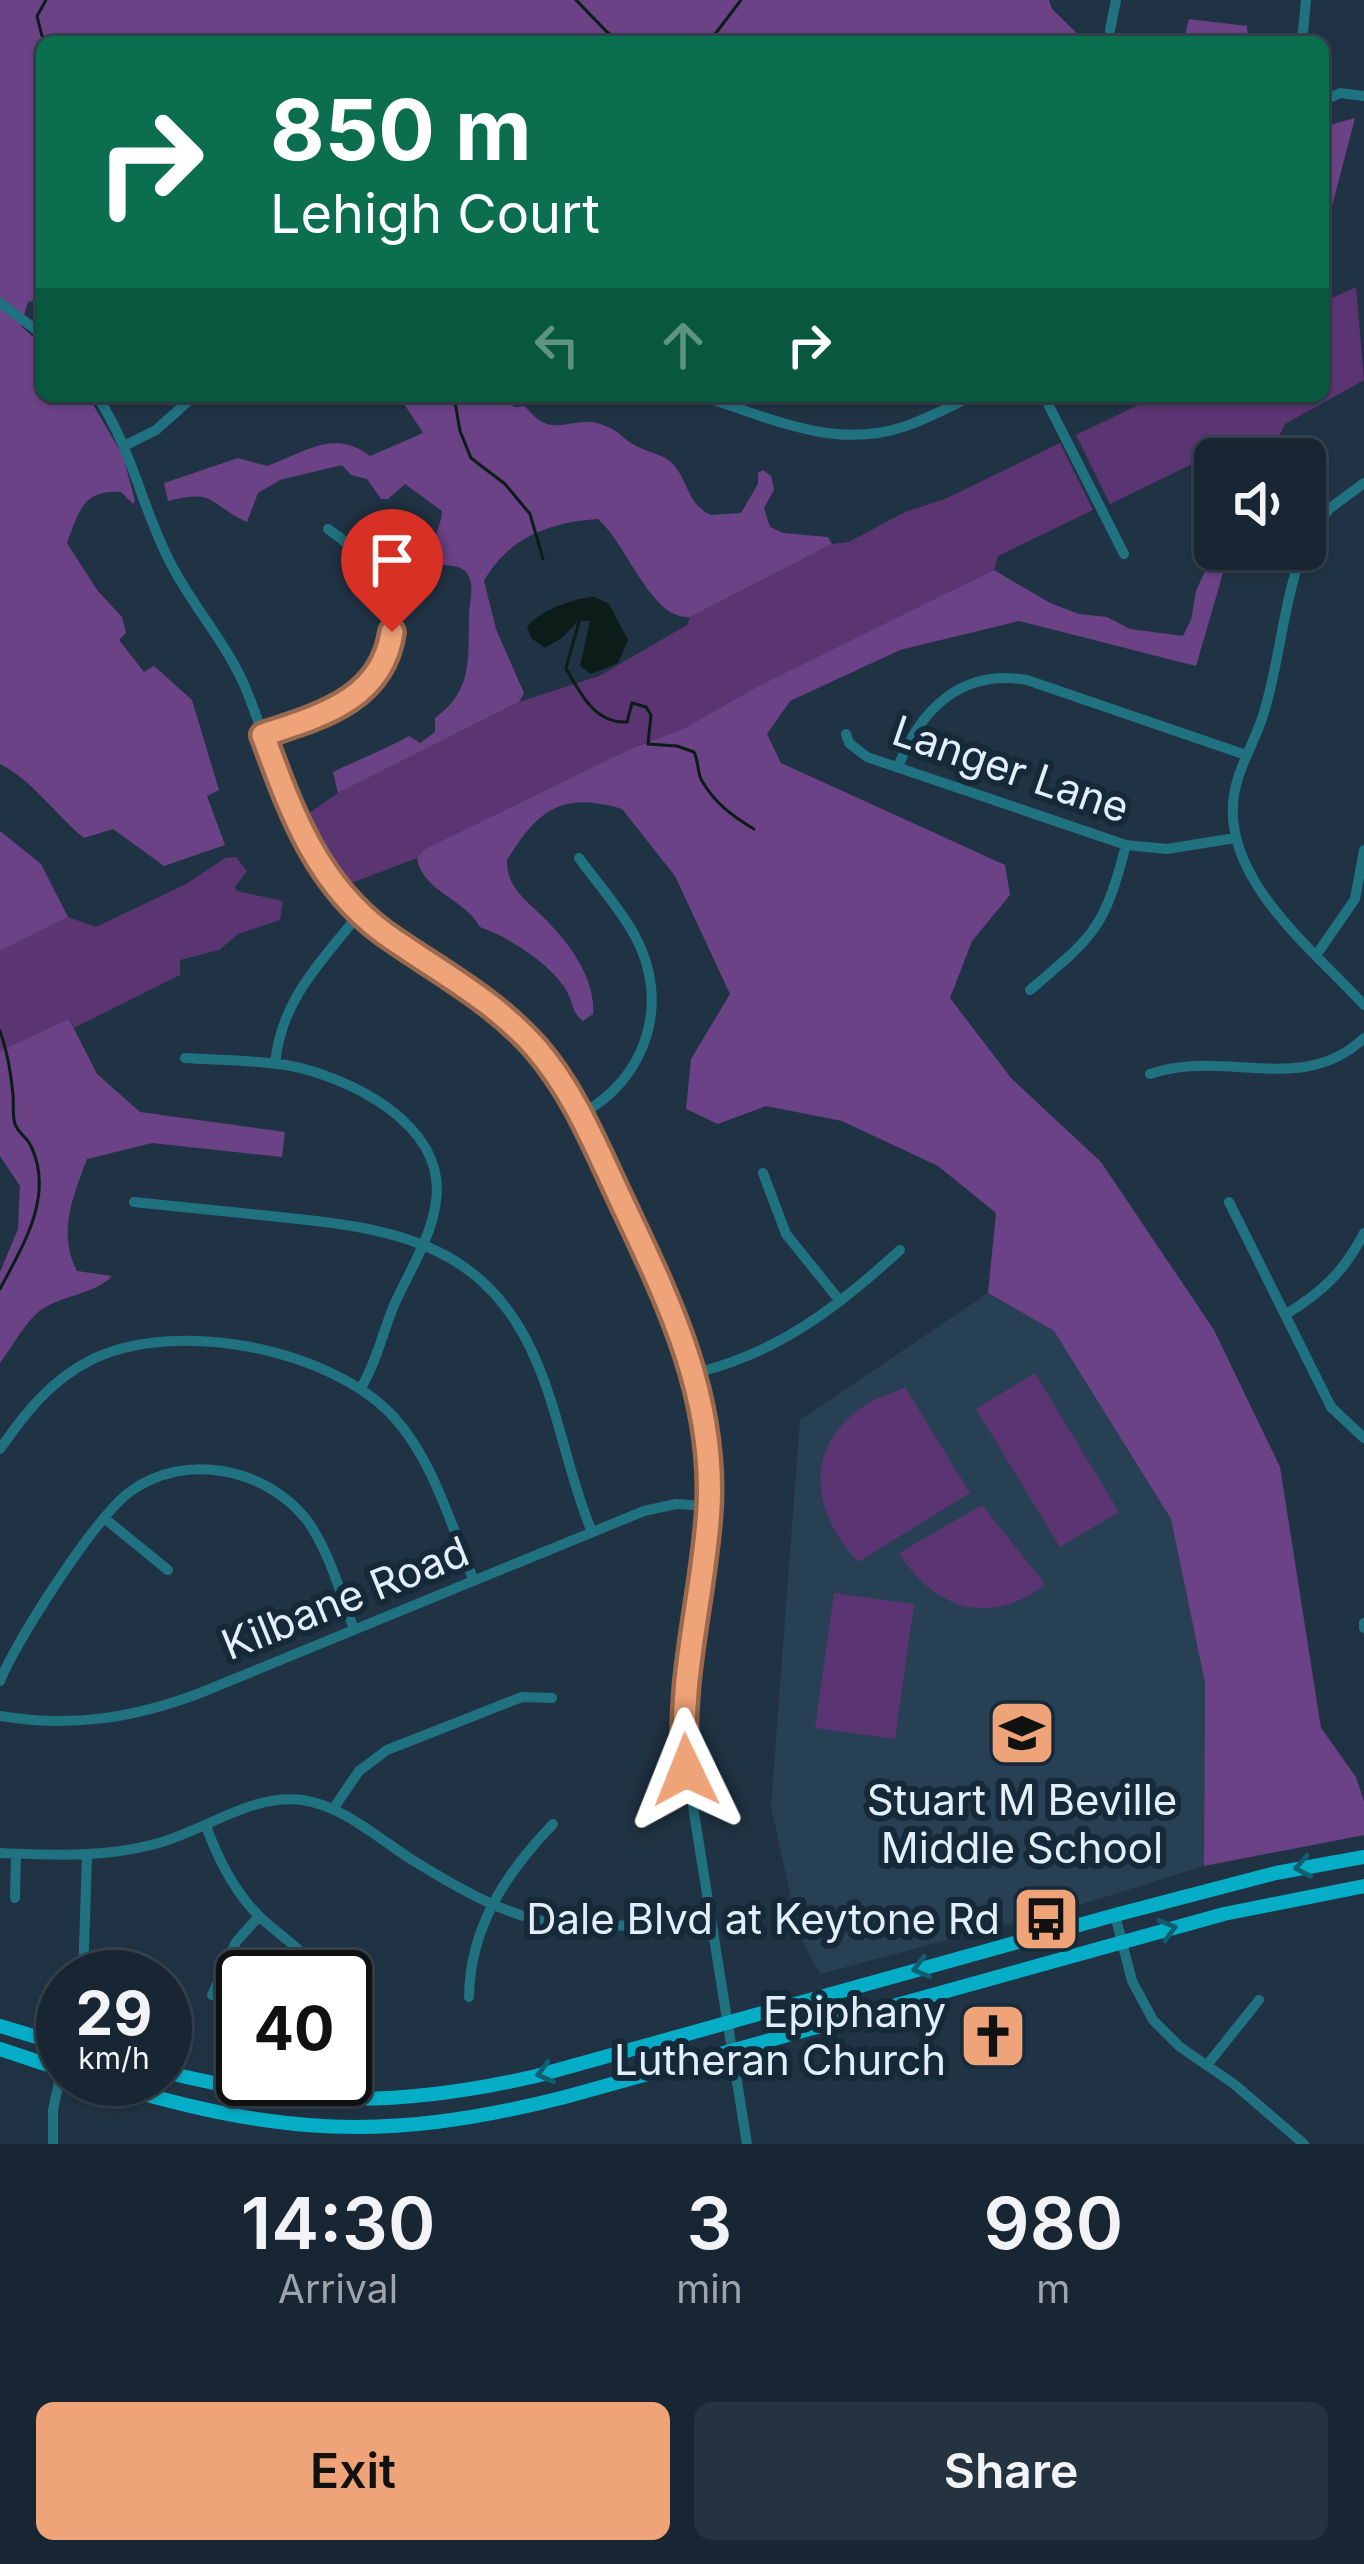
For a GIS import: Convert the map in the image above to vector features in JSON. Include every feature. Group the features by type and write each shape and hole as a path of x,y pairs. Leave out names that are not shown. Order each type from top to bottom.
{"main road":[{"path":"192,2077 307,2099 417,2098 536,2075 1276,1873 1364,1858"},
{"path":"192,2106 236,2118 305,2127 385,2129 501,2113 1224,1914 1364,1886"},
{"path":"0,2026 36,2037"},
{"path":"0,2049 36,2060"}],"street":[{"path":"1109,30 1116,0"},
{"path":"1303,36 1306,0"},
{"path":"1329,98 1340,93 1364,97"},
{"path":"0,302 36,329"},
{"path":"101,402 126,445 169,561 223,642 310,851 360,913 512,1024 549,1064 580,1114 674,1314 695,1373 708,1446 709,1506 683,1721 686,1772 747,2144"},
{"path":"126,445 156,430 187,402"},
{"path":"734,402 808,431 869,434 901,428 959,402"},
{"path":"1047,402 1124,554"},
{"path":"1326,514 1364,483"},
{"path":"263,735 353,699 373,681 386,656 391,619 383,586 368,562 328,529"},
{"path":"1299,570 1266,706 1235,790 1235,838 1253,881 1364,1005"},
{"path":"898,767 910,736 934,706 960,687 1001,677 1027,680 1246,755"},
{"name":"Langer Lane","path":"846,734 849,743 867,757 1126,845 1167,849 1235,838"},
{"path":"1030,991 1098,927 1111,901 1126,845"},
{"path":"1317,954 1355,899 1364,850"},
{"path":"580,859 636,938 650,975 653,1008 645,1042 629,1074 607,1098 580,1114"},
{"path":"275,1064 292,1000 360,913"},
{"path":"1150,1074 1199,1063 1280,1071 1312,1068 1342,1056 1364,1038"},
{"path":"185,1058 275,1064 340,1081 386,1109 418,1136 430,1155 437,1192 377,1360 361,1388"},
{"path":"764,1173 786,1234 840,1301"},
{"path":"134,1202 354,1224 422,1242 478,1277 522,1332 552,1400 569,1470 592,1532"},
{"path":"1229,1202 1331,1407 1364,1438"},
{"path":"1285,1315 1330,1285 1364,1233"},
{"path":"695,1373 776,1345 840,1301 900,1250"},
{"path":"0,1449 30,1407 68,1374 105,1354 150,1343 192,1342 278,1352 321,1366 361,1388 404,1429 424,1460 474,1581"},
{"path":"0,1681 104,1518 130,1492 159,1477 214,1469 248,1477 278,1493 304,1517 321,1545 354,1629"},
{"name":"Kilbane Road","path":"0,1716 75,1722 145,1712 660,1507 709,1506"},
{"path":"104,1518 168,1570"},
{"path":"333,1809 359,1771 387,1750 522,1697 552,1698"},
{"path":"0,1853 87,1856 162,1843 275,1799 305,1800 333,1809 491,1905 534,1922 580,1929 624,1928 709,1916"},
{"path":"469,1997 472,1958 491,1905 520,1861 553,1824"},
{"path":"206,1826 224,1869 259,1916 299,1950"},
{"path":"15,1898 16,1854"},
{"path":"86,1950 87,1856"},
{"path":"1115,1915 1132,1981 1146,2010 1167,2035 1259,2103 1304,2144"},
{"path":"212,1995 236,1942 259,1916"},
{"path":"1207,2065 1259,2000"},
{"path":"53,2144 54,2106"}],"shaded area":[{"path":"0,0 1049,0 1080,36 36,36 36,300 28,302 21,326 36,340 36,402 92,402 123,456 135,501 133,504 121,492 90,499 79,512 67,543 97,590 122,617 126,633 119,640 144,672 154,666 192,700 219,790 207,796 225,845 164,866 113,829 84,838 0,764"},
{"path":"1189,19 1247,26 1248,36 1185,36"},
{"path":"1355,118 1329,218 1329,125"},
{"path":"1356,287 1364,380 1329,399 1329,299"},
{"path":"403,402 507,402 525,406 545,423 595,423 673,464 697,505 711,515 741,513 763,470 771,476 774,490 764,508 770,527 783,533 828,537 832,544 690,617 676,615 651,594 598,519 532,535 505,554 484,581 496,629 524,693 519,702 338,793 333,772 409,736 420,743 435,732 435,718 462,685 468,660 471,588 466,572 435,556 442,511 405,484 388,499 381,499 367,479 351,475 342,465 280,480 258,493 247,522 205,497 168,501 164,483 238,458 267,466 331,443 370,456 423,433"},
{"path":"1145,402 1324,402 1285,424 1278,438 1194,438 1194,463 1110,504 1076,435"},
{"path":"1060,443 1093,510 998,556 994,570 689,726 628,750 425,849 417,858 349,884 306,815 338,793 519,702 599,676 687,625 690,617 832,544 849,542"},
{"path":"994,570 1079,614 1107,617 1130,629 1183,636 1206,570 1224,570 1196,666 1019,621 900,650 790,701 767,734 781,763 1005,865 1010,895 972,941 950,998 1011,1078 1101,1162 1214,1330 1280,1467 1321,1728 1356,1777 1364,1802 1364,1835 1204,1866 1205,1683 1171,1519 1054,1331 988,1293 996,1213 938,1166 842,1121 766,1106 718,1124 686,1109 691,1059 730,994 675,876 622,809 583,802 554,809 530,828 507,860 517,891 561,936 585,973 593,1014 583,1021 548,969 515,944 480,927 427,879 417,858 425,849 628,750 689,726 757,687"},
{"path":"594,597 609,604 628,640 618,663 591,674 580,666 590,621 578,621 545,648 531,638 527,627 557,606"},
{"path":"0,831 41,864 68,917 0,951"},
{"path":"236,857 247,871 237,891 283,901 280,920 238,934 219,950 180,960 180,975 74,1028 70,1019 0,1051 0,951 68,917 96,927 186,884 225,858"},
{"path":"69,1019 97,1074 140,1112 285,1132 282,1157 152,1143 87,1159 69,1215 71,1257 77,1271 112,1276 95,1288 44,1308 0,1363 0,1272 18,1229 20,1186 0,1156 0,1051"},
{"path":"988,1293 1054,1331 1171,1519 1205,1683 1204,1866 1079,1905 820,1974 799,1935 771,1806 800,1420"},
{"path":"1035,1373 1119,1512 1060,1547 976,1409"},
{"path":"905,1387 970,1493 858,1562 842,1542 823,1499 824,1457 848,1418"},
{"path":"982,1505 1045,1584 1004,1606 964,1606 946,1599 929,1588 899,1553"},
{"path":"834,1593 914,1604 895,1739 815,1728"}],"waterway":[{"path":"42,36 37,16 46,0"},
{"path":"576,0 613,36"},
{"path":"714,36 741,0"},
{"path":"455,402 471,458 505,484 530,514 543,559"},
{"path":"580,618 566,668 590,705 606,718 627,722 632,703 646,707 651,715 648,744 694,752 700,778 713,796 754,829"},
{"path":"0,1031 10,1071 14,1121 31,1146 39,1184 33,1220 0,1289"}],"place":[{"name":"Stuart M Beville Middle School","path":"1022,1733"},
{"name":"Dale Blvd at Keytone Rd","path":"1046,1919"},
{"name":"Epiphany Lutheran Church","path":"993,2036"}],"route":[{"path":"392,632 380,669 353,699 263,735 299,831 345,898 381,931 496,1010 532,1043 565,1085 674,1314 695,1373 710,1476 684,1699 686,1770"}]}
